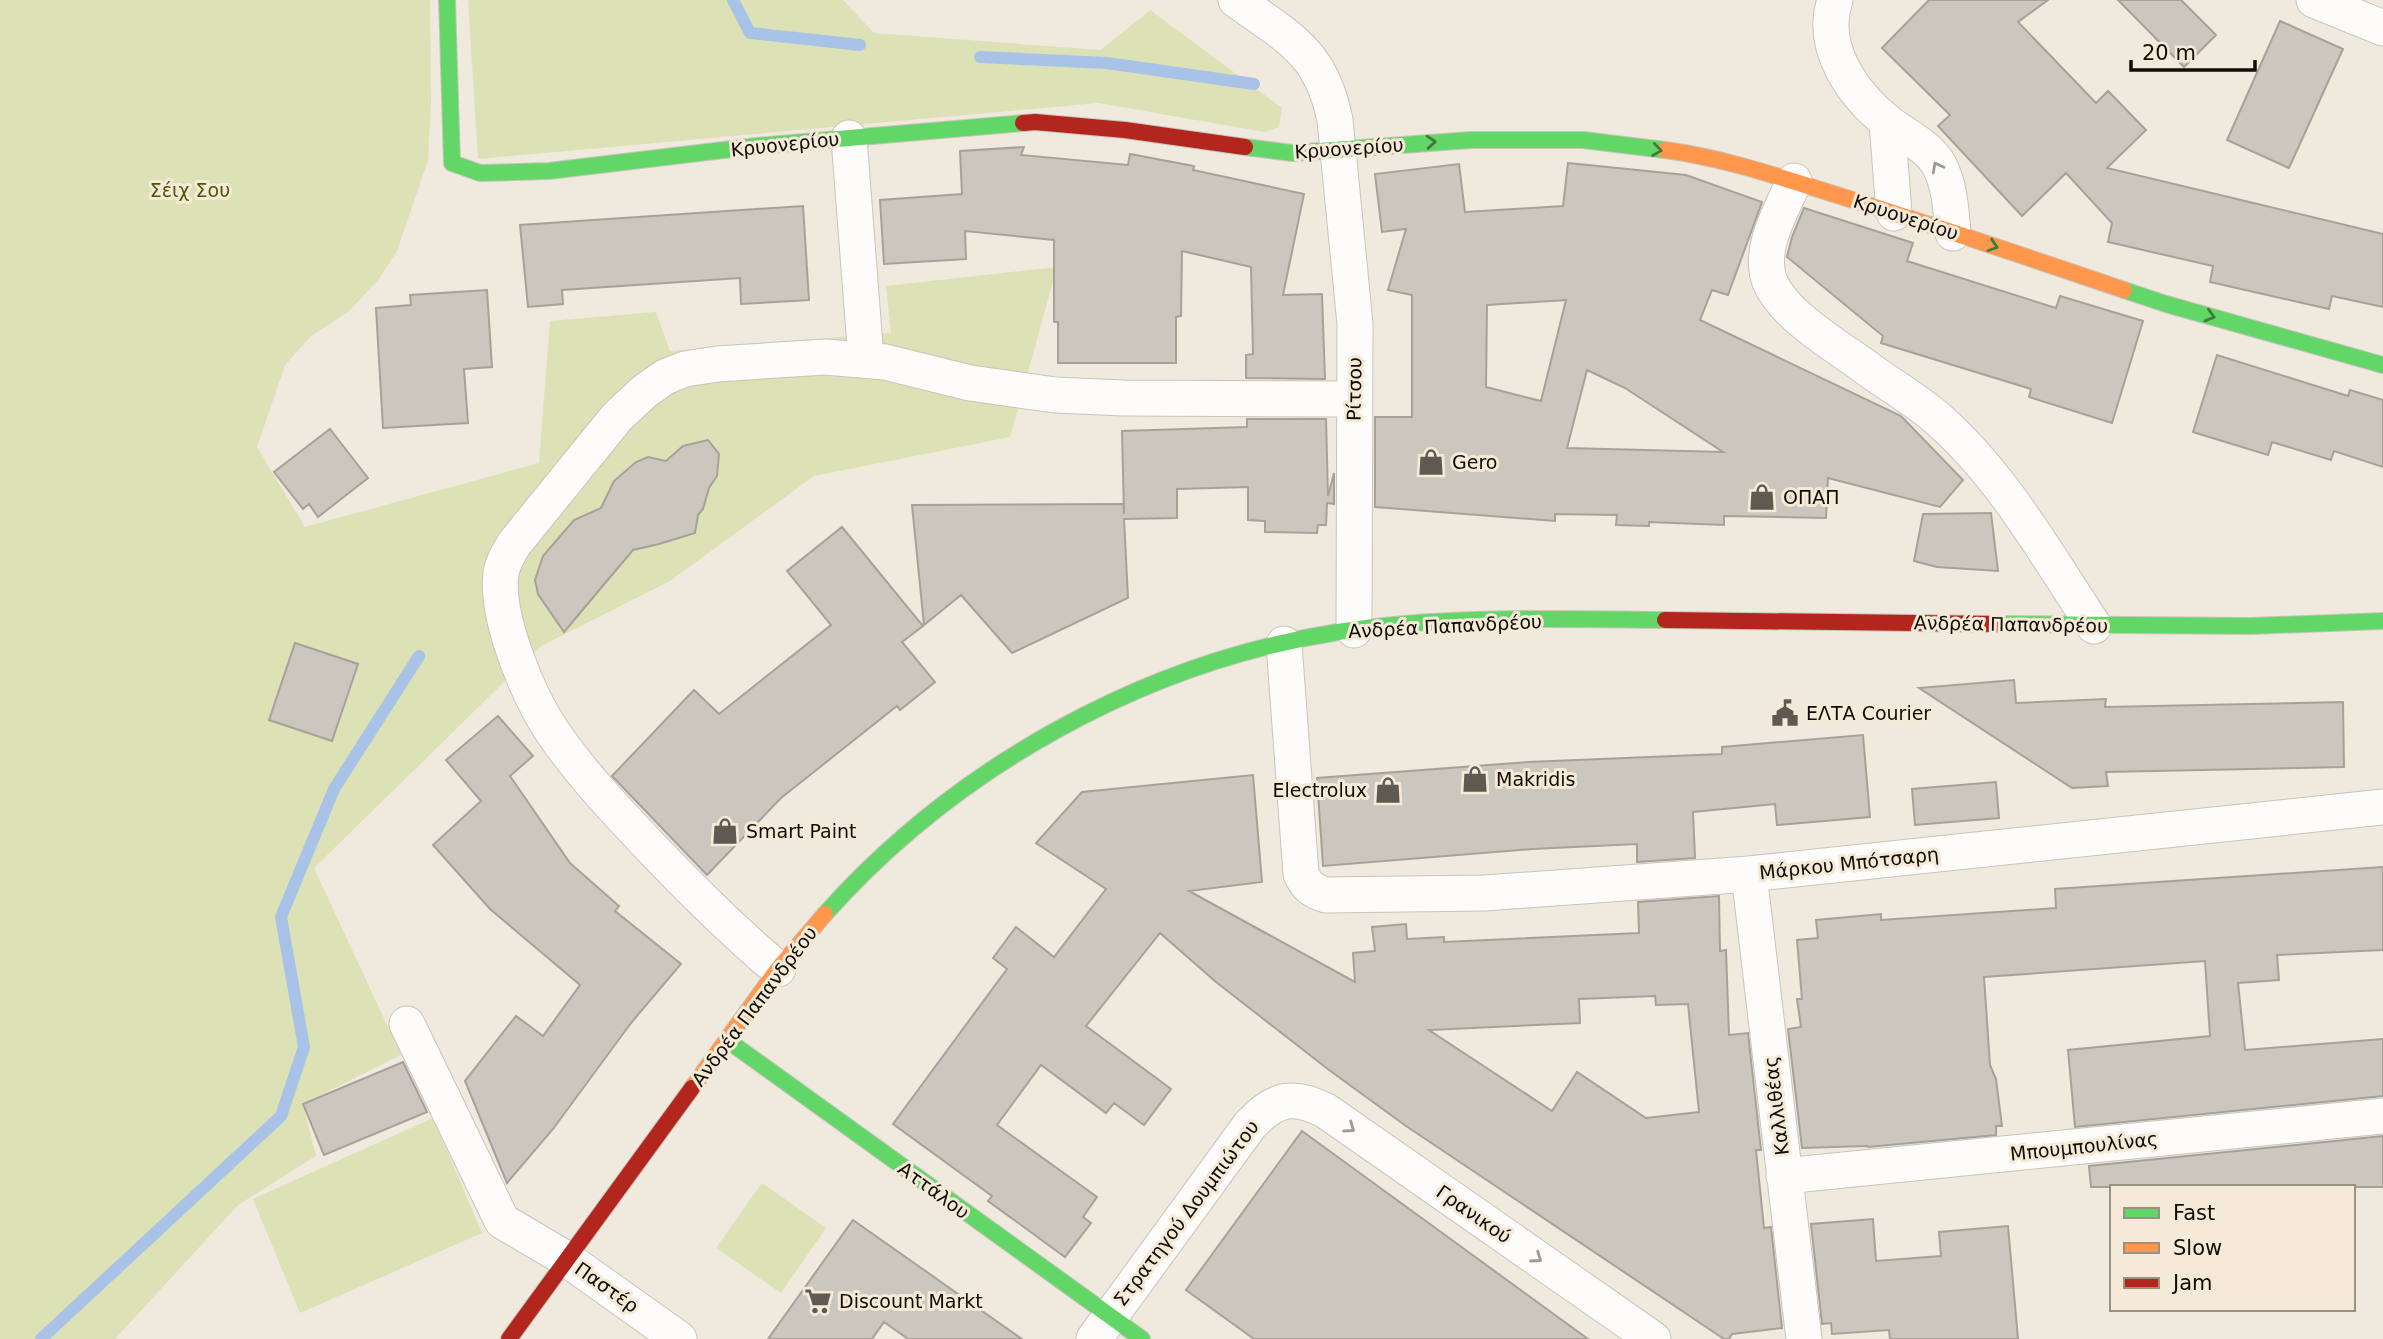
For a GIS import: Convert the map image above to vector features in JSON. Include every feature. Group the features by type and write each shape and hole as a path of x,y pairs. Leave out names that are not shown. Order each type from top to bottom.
{"street":[{"name":"Κρυονερίου","path":"447,0 452,163 480,173 549,171 757,146 1035,122 1125,130 1292,153 1471,139 1583,140 1694,155 1737,164 1894,212 2166,304 2383,365"},
{"name":"Ρίτσου","path":"1236,0 1280,32 1314,62 1331,98 1355,324 1354,630"},
{"path":"1835,0 1829,25 1835,54 1853,84 1887,121 1926,150 1938,164 1949,196 1953,233"},
{"path":"2314,0 2383,29"},
{"path":"1887,121 1894,212"},
{"path":"849,138 866,359"},
{"path":"1794,181 1772,235 1767,255 1766,266 1774,289 1792,310 1819,334 1938,419 1996,479 2094,626"},
{"path":"778,969 698,895 631,827 554,735 538,707 512,643 503,608 501,573 505,560 514,544 617,417 665,377 685,369 798,358 866,359 970,383 1055,395 1354,399"},
{"name":"Ανδρέα Παπανδρέου","path":"509,1339 778,969 810,930 880,857 928,815 1004,762 1093,712 1135,694 1236,657 1284,644 1354,630 1453,622 1599,619 2094,626 2304,625 2383,621"},
{"name":"Μάρκου Μπότσαρη","path":"1284,644 1301,874 1313,891 1326,895 1565,889 1749,874 2383,807"},
{"name":"Καλλιθέας","path":"1749,874 1804,1339"},
{"name":"Παστέρ","path":"407,1024 502,1221 568,1260 680,1339"},
{"name":"Αττάλου","path":"727,1040 1102,1328 1142,1339"},
{"name":"Στρατηγού Δουμπιώτου","path":"1102,1328 1250,1125 1262,1112 1290,1101"},
{"name":"Γρανικού","path":"1290,1101 1307,1101 1326,1111 1653,1339"},
{"name":"Μπουμπουλίνας","path":"1784,1176 2383,1116"}],"green space":[{"name":"Σέιχ Σου","path":"0,0 430,0 431,104 428,160 397,251 378,280 349,311 311,336 285,365 257,447 305,527 539,463 550,321 656,312 670,351 891,333 886,286 1057,267 1010,437 814,476 670,581 541,646 314,868 401,1055 303,1104 316,1156 238,1205 115,1339 0,1339"},
{"path":"468,0 843,0 874,33 1101,50 1150,10 1282,108 1279,127 1265,132 1098,103 478,159"},
{"path":"433,1118 482,1233 300,1313 253,1199"},
{"path":"762,1183 826,1228 781,1293 716,1248"}],"building":[{"path":"1929,0 2048,0 2018,22 2096,103 2108,91 2146,130 2107,168 2383,234 2383,307 2332,296 2329,309 2210,282 2213,266 2108,242 2112,223 2066,173 2022,216 1938,126 1950,115 1882,48"},
{"path":"2118,0 2181,0 2216,35 2184,67"},
{"path":"2280,21 2343,49 2289,168 2227,140"},
{"path":"1024,147 1021,155 1128,165 1130,154 1194,166 1193,170 1304,194 1283,295 1322,294 1325,379 1246,378 1246,355 1253,354 1251,267 1182,251 1181,316 1176,317 1176,363 1058,363 1058,322 1054,322 1054,240 965,231 966,259 884,264 880,200 962,194 960,151"},
{"path":"1568,163 1686,175 1762,202 1728,295 1712,290 1700,320 1901,416 1963,480 1940,507 1828,478 1826,518 1724,516 1724,525 1649,522 1649,526 1616,525 1617,515 1555,514 1555,521 1375,507 1375,417 1412,417 1412,295 1388,290 1406,229 1382,232 1375,174 1459,164 1465,212 1563,206","holes":["1566,300 1541,401 1486,387 1487,305","1587,370 1625,388 1723,452 1567,448"]},
{"path":"803,206 809,300 741,304 740,278 562,290 563,304 528,307 520,225"},
{"path":"1804,208 1913,243 1907,261 2056,308 2060,296 2143,321 2112,423 2029,397 2031,389 1881,343 1883,336 1787,257"},
{"path":"487,290 492,367 464,369 468,423 383,428 376,308 411,305 410,295"},
{"path":"2217,355 2348,396 2350,390 2383,400 2383,467 2334,451 2331,460 2272,442 2268,455 2193,432"},
{"path":"1247,419 1326,419 1328,496 1334,473 1334,504 1327,503 1326,525 1318,525 1317,533 1265,532 1265,521 1248,520 1248,487 1177,489 1177,518 1124,519 1128,598 1012,653 961,595 924,625 912,505 1124,504 1122,431 1247,427"},
{"path":"330,429 368,478 318,517 309,504 303,509 274,472"},
{"path":"708,440 719,454 717,476 698,515 695,533 633,550 564,632 538,594 535,580 543,556 574,520 601,508 614,481 636,462 648,457 666,461 683,446"},
{"path":"1991,513 1998,571 1937,567 1914,561 1923,514"},
{"path":"842,527 923,626 902,642 935,682 900,710 897,706 781,798 707,875 612,776 694,690 719,714 831,625 787,571"},
{"path":"295,643 358,664 332,741 269,720"},
{"path":"2014,680 2016,703 2106,699 2105,707 2343,702 2344,767 2106,772 2108,786 2072,788 1919,688"},
{"path":"498,716 533,756 510,776 570,863 619,906 615,911 681,964 631,1023 553,1129 507,1183 465,1081 516,1016 543,1036 580,985 490,909 433,845 481,801 446,760"},
{"path":"1863,735 1870,817 1777,825 1775,804 1693,812 1695,858 1637,862 1637,844 1532,849 1323,866 1317,778 1528,762 1722,754 1722,747"},
{"path":"1253,775 1262,882 1189,891 1355,982 1353,953 1375,951 1372,927 1406,924 1407,939 1444,937 1444,942 1639,933 1638,902 1719,896 1720,951 1726,950 1729,1035 1748,1033 1761,1150 1756,1150 1764,1228 1771,1227 1782,1328 1732,1334 1729,1339 1724,1339 1406,1126 1216,982 1160,933 1086,1026 1171,1089 1144,1125 1114,1103 1106,1113 1041,1065 997,1125 1097,1197 1083,1217 1091,1223 1065,1257 988,1201 992,1196 893,1124 1007,969 993,958 1016,927 1054,957 1106,889 1036,843 1082,792","holes":["1655,996 1656,1005 1688,1004 1699,1112 1646,1118 1577,1072 1552,1111 1429,1030 1580,1023 1579,999"]},
{"path":"1996,782 1999,818 1915,825 1912,789"},
{"path":"2383,867 2383,950 2277,955 2279,980 2238,983 2245,1050 2383,1039 2383,1096 2075,1127 2068,1050 2210,1036 2205,961 1984,977 1990,1065 1996,1079 2002,1126 1996,1126 1996,1135 1868,1147 1802,1148 1788,1029 1801,1027 1797,999 1802,999 1797,940 1818,938 1816,920 1881,914 1881,920 2056,908 2055,889"},
{"path":"403,1062 427,1112 324,1155 303,1104"},
{"path":"1302,1131 1588,1339 1254,1339 1186,1290"},
{"path":"2383,1136 2383,1187 2091,1187 2089,1166"},
{"path":"1873,1219 1876,1261 1941,1256 1939,1232 2008,1226 2018,1339 1890,1339 1889,1330 1832,1334 1831,1323 1822,1324 1811,1224"},
{"path":"853,1220 1022,1339 908,1339 884,1322 872,1339 768,1339"}],"waterway":[{"path":"733,0 750,33 860,45"},
{"path":"980,57 1107,63 1254,84"},
{"path":"41,1339 281,1116 304,1047 281,917 334,789 419,656"}],"traffic: fast":[{"path":"447,0 452,163 480,173 549,171 757,146 1023,123"},
{"path":"1245,147 1292,153 1471,140 1583,140 1665,150"},
{"path":"2124,290 2383,365"},
{"path":"825,914 877,861 933,812 993,768 1058,730 1125,696 1194,668 1265,647 1378,627 1460,620 1665,620"},
{"path":"1995,624 2251,626 2383,621"},
{"path":"727,1040 1142,1339"}],"traffic: slow":[{"path":"1665,150 1710,158 1775,176 2124,290"},
{"path":"692,1088 778,969 825,914"}],"traffic: jam":[{"path":"1023,123 1125,130 1245,147"},
{"path":"1665,620 1995,624"},
{"path":"509,1339 692,1088"}],"place":[{"name":"Gero","path":"1431,462"},
{"name":"ΟΠΑΠ","path":"1762,497"},
{"name":"ΕΛΤΑ Courier","path":"1785,713"},
{"name":"Makridis","path":"1475,779"},
{"name":"Electrolux","path":"1388,790"},
{"name":"Smart Paint","path":"725,831"},
{"name":"Discount Markt","path":"818,1301"}]}
